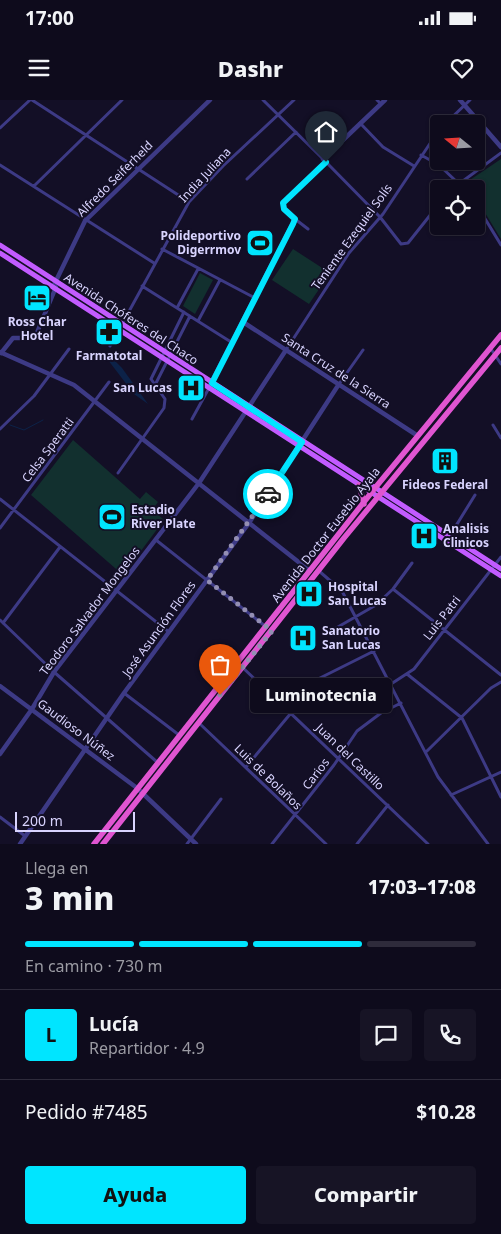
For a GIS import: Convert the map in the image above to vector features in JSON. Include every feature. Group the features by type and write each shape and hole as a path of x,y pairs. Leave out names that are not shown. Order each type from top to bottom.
{"highway":[{"name":"Avenida Doctor Eusebio Ayala","path":"103,844 157,762 240,665 272,631 319,571 418,436 501,335"},
{"name":"Avenida Doctor Eusebio Ayala","path":"94,844 198,722 266,627 364,504 377,492 468,389 501,348"},
{"path":"462,383 468,389"},
{"path":"359,485 364,504"}],"main road":[{"name":"Avenida Chóferes del Chaco","path":"2,250 377,492"},
{"name":"Avenida Chóferes del Chaco","path":"301,444 359,485 377,492"},
{"path":"377,492 493,567 501,576"},
{"path":"493,567 501,569"}],"street":[{"path":"0,128 31,100 190,202"},
{"path":"34,186 122,100"},
{"name":"Alfredo Seiferheld","path":"0,353 13,338 29,338 36,335 85,220 210,100"},
{"path":"263,100 380,218 401,244 408,243 430,215"},
{"name":"India Juliana","path":"122,328 154,263 190,202 223,166 294,100"},
{"path":"460,100 501,147"},
{"path":"455,115 470,100"},
{"path":"308,229 284,209 283,203 381,101"},
{"path":"360,123 383,147 414,166"},
{"path":"247,179 296,132"},
{"name":"Teniente Ezequiel Solís","path":"248,410 349,253 380,218 430,142"},
{"path":"463,180 501,153"},
{"path":"421,155 439,165 458,180"},
{"path":"0,165 154,263"},
{"path":"192,419 295,219"},
{"path":"485,219 501,245"},
{"path":"162,249 255,298"},
{"path":"0,262 2,250"},
{"path":"177,308 198,269"},
{"path":"198,321 220,279"},
{"path":"142,286 231,342"},
{"path":"118,473 165,406 163,396 151,381 184,312"},
{"path":"154,387 190,316"},
{"name":"Santa Cruz de la Sierra","path":"243,322 418,436"},
{"path":"110,346 122,328"},
{"path":"490,348 501,364"},
{"path":"0,429 51,374 70,349"},
{"name":"José Asunción Flores","path":"20,844 87,750 124,693 249,523 363,350"},
{"path":"0,353 74,385 310,571"},
{"name":"Celsa Speratti","path":"0,528 109,382"},
{"name":"Teodoro Salvador Mongelos","path":"0,754 32,709 54,672 199,483 248,410"},
{"path":"493,425 501,438"},
{"path":"448,538 475,495"},
{"path":"0,499 169,632"},
{"path":"156,540 272,631"},
{"path":"60,547 1,622 54,672 157,762"},
{"name":"Luis Patri","path":"391,684 408,674 501,557"},
{"path":"324,635 376,606 393,589 412,563"},
{"path":"319,571 340,588 427,752 438,777 488,844"},
{"path":"393,589 501,675"},
{"path":"320,678 374,651"},
{"name":"Juan del Castillo","path":"240,665 428,844"},
{"path":"408,674 462,718 501,797"},
{"path":"427,752 491,688 501,682"},
{"name":"Gaudioso Núñez","path":"0,686 139,791 196,844"},
{"path":"124,693 179,735"},
{"name":"Carios","path":"272,844 339,758 350,739 364,725 401,703"},
{"path":"246,767 291,713"},
{"name":"Luis de Bolaños","path":"198,722 326,844"},
{"path":"451,795 501,772"},
{"path":"187,844 221,799"},
{"path":"357,844 388,805"},
{"path":"0,817 26,836"}],"green space":[{"path":"501,159 501,239 485,213 485,180 470,180"},
{"path":"293,249 330,273 309,304 272,280"},
{"path":"200,273 213,280 195,314 183,306"},
{"path":"73,440 140,499 146,492 158,502 153,509 147,505 164,520 123,575 31,495"}],"water":[{"path":"107,353 122,368 148,404 134,394 105,356"}],"waterway":[{"path":"10,425 24,430 43,420"}],"way so far":[{"path":"220,695 272,631 207,580 268,494"}],"place":[{"name":"Polideportivo Digerrmov","path":"260,243"},
{"name":"Ross Char Hotel","path":"37,298"},
{"name":"Farmatotal","path":"109,332"},
{"name":"San Lucas","path":"191,388"},
{"name":"Fideos Federal","path":"445,461"},
{"name":"Estadio River Plate","path":"112,517"},
{"name":"Analisis Clinicos","path":"424,536"},
{"name":"Hospital San Lucas","path":"309,594"},
{"name":"Sanatorio San Lucas","path":"303,638"},
{"name":"Luminotecnia","path":"220,695"}],"route":[{"path":"268,494 302,442 212,383 231,342 295,219 284,209 283,203 326,162"}]}
